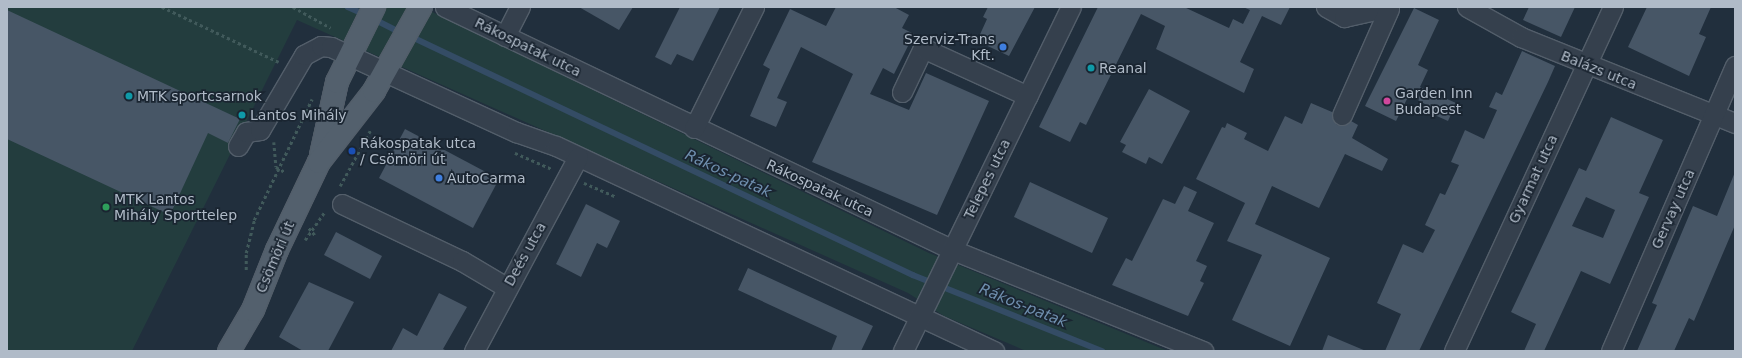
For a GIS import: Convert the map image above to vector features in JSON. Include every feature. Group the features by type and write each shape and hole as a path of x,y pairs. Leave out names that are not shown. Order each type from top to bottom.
{"main road":[{"name":"Csömöri út","path":"319,162 326,91 349,55 374,7"},
{"name":"Csömöri út","path":"229,351 253,310 277,250 319,162 389,65 420,9"}],"street":[{"name":"Rákospatak utca","path":"445,7 694,128 953,250 1203,351"},
{"path":"505,36 520,7"},
{"path":"694,128 754,7"},
{"name":"Telepes utca","path":"903,351 1072,7"},
{"path":"1326,7 1344,17 1389,8"},
{"name":"Balázs utca","path":"1467,7 1520,37 1586,65 1735,123"},
{"name":"Gyarmat utca","path":"1454,351 1613,7"},
{"path":"1342,115 1389,8"},
{"path":"238,146 246,132 260,130 294,69 304,55 321,46 389,65 578,157 904,306 922,311 994,351"},
{"path":"902,92 923,48 1028,96"},
{"name":"Gervay utca","path":"1611,351 1735,66"},
{"name":"Deés utca","path":"474,351 506,288 578,157"},
{"path":"336,200 455,257 506,288"}],"path":[{"path":"162,7 294,69"},
{"path":"293,7 336,31"},
{"path":"246,272 246,253 254,220 326,91"},
{"path":"277,250 303,241 336,200 374,123"},
{"path":"513,152 568,176"}],"green space":[{"path":"7,7 422,7 929,253 1168,351 1026,351 944,316 908,293 297,20 132,351 7,351"}],"building":[{"path":"579,7 633,7 619,30"},
{"path":"680,7 720,7 693,61 677,54 671,65 655,57"},
{"path":"836,7 894,7 909,15 902,28 914,34 894,74 883,68 870,94 909,110 926,73 989,101 937,215 812,162 853,74 801,47 777,98 787,102 776,127 750,116 770,69 763,65 790,9 826,26"},
{"path":"988,7 1035,7 1009,56 977,41 987,19 983,17"},
{"path":"1098,7 1184,7 1229,28 1233,19 1243,24 1250,10 1243,7 1290,7 1281,25 1262,16 1240,62 1254,69 1244,93 1156,49 1165,26 1141,14 1086,125 1080,122 1070,142 1039,127"},
{"path":"1529,7 1575,7 1561,37 1523,20"},
{"path":"1647,7 1711,7 1699,34 1706,37 1689,76 1628,47"},
{"path":"1414,8 1439,20 1418,65 1428,70 1420,87 1456,103 1448,121 1430,113 1432,108 1409,95 1396,121 1365,106"},
{"name":"MTK sportcsarnok","path":"7,10 240,119 228,143 208,133 170,215 7,139"},
{"path":"1522,51 1555,66 1548,82 1419,351 1385,351 1401,314 1377,303 1403,244 1423,253 1435,230 1425,225 1440,193 1445,195 1459,165 1451,162 1465,130 1484,139 1497,110 1489,107 1496,92 1502,95"},
{"path":"1149,89 1190,111 1162,164 1149,157 1146,164 1122,152 1126,145 1120,142"},
{"path":"1311,103 1332,112 1337,125 1344,126 1351,121 1358,125 1352,138 1388,159 1382,171 1345,154 1319,208 1272,186 1255,224 1330,258 1290,346 1232,320 1262,255 1227,241 1245,203 1196,179 1222,127 1225,128 1227,123 1247,133 1244,139 1268,151 1285,116 1302,124"},
{"path":"1611,117 1663,140 1639,193 1649,197 1610,284 1581,271 1544,351 1524,351 1536,324 1511,312 1579,168 1586,171","holes":["1586,197 1615,210 1603,238 1572,226"]},
{"name":"AutoCarma","path":"405,129 499,179 473,228 379,178"},
{"path":"1735,172 1735,225 1694,321 1689,318 1674,351 1637,351 1657,305 1652,303 1693,206 1717,216"},
{"path":"1030,182 1108,218 1092,253 1014,217"},
{"path":"1184,186 1197,192 1188,211 1214,223 1196,261 1207,266 1200,281 1204,283 1188,316 1112,285 1126,258 1132,261 1163,199 1175,204"},
{"path":"586,204 620,221 607,248 597,243 581,277 556,264"},
{"path":"336,232 382,256 370,279 324,255"},
{"path":"748,268 873,326 861,351 831,351 837,336 738,290"},
{"path":"309,282 354,302 328,351 303,351 279,337"},
{"path":"439,293 467,307 443,349 447,351 391,351 403,328 417,336"},
{"path":"1328,335 1366,351 1322,351"}],"waterway":[{"name":"Rákos-patak","path":"348,7 366,15"},
{"name":"Rákos-patak","path":"374,19 402,33"},
{"name":"Rákos-patak","path":"410,36 913,275 1102,351"}],"place":[{"name":"Szerviz-Trans Kft.","path":"1003,47"},
{"name":"Reanal","path":"1091,68"},
{"name":"MTK sportcsarnok","path":"129,96"},
{"name":"Garden Inn Budapest","path":"1387,101"},
{"name":"Lantos Mihály","path":"242,115"},
{"name":"Rákospatak utca / Csömöri út","path":"352,151"},
{"name":"AutoCarma","path":"439,178"},
{"name":"MTK Lantos Mihály Sporttelep","path":"106,207"}]}
